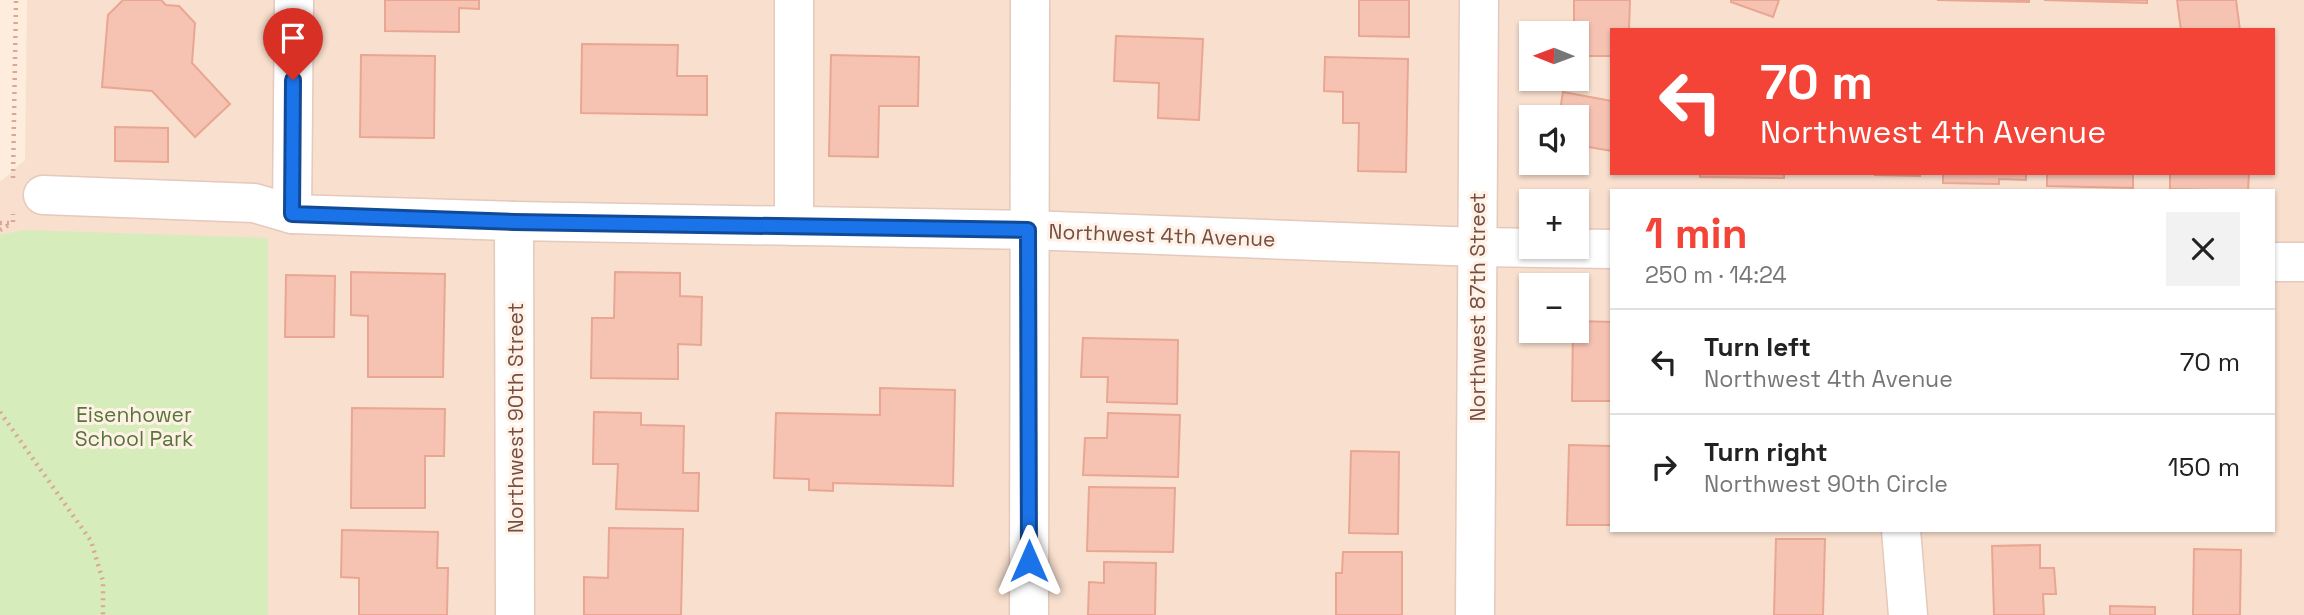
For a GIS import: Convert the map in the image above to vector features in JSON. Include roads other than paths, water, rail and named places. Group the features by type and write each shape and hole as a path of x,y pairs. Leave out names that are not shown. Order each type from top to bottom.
{"street":[{"path":"292,214 294,0"},
{"path":"794,0 794,226"},
{"path":"1029,615 1030,0"},
{"name":"Northwest 87th Street","path":"1475,615 1479,0"},
{"name":"Northwest 4th Avenue","path":"23,198 254,202 292,214 514,222 1028,230 1477,247 1610,249"},
{"name":"Northwest 90th Street","path":"514,222 515,615"},
{"path":"2275,262 2304,262"},
{"path":"1901,532 1908,615"}],"park label":[{"name":"Eisenhower School Park","path":"134,426"}]}
